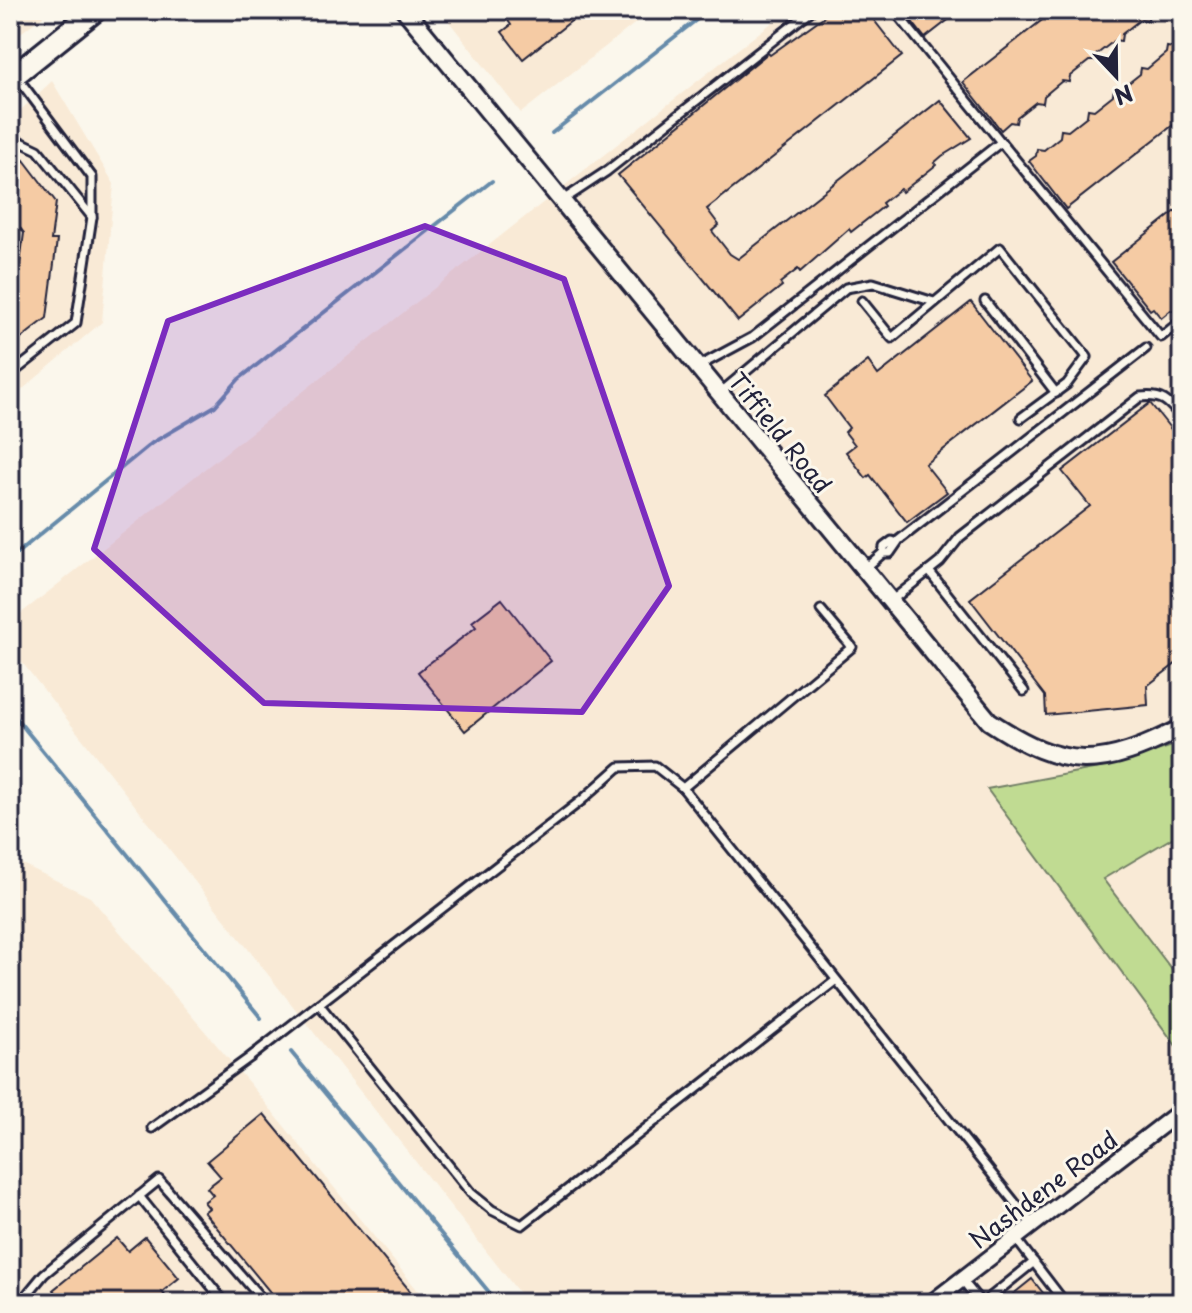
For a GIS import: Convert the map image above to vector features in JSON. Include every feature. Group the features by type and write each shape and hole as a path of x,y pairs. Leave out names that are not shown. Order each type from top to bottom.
{"main road":[{"path":"13,77 96,10"}],"street":[{"name":"Tiffield Road","path":"405,10 989,721 1026,745 1064,760 1108,758 1143,748 1182,728"},
{"name":"Nashdene Road","path":"931,1303 1182,1110"}],"lane":[{"path":"562,201 607,171 812,10"},
{"path":"894,10 1161,337 1182,320"},
{"path":"12,370 76,323 94,191 87,166 13,77"},
{"path":"10,143 19,141 38,150 92,217"},
{"path":"697,367 753,337 1001,142"},
{"path":"862,301 892,338 1000,248 1087,357 1067,384 1021,418"},
{"path":"719,394 846,288 873,283 934,302"},
{"path":"985,301 1056,393"},
{"path":"862,570 883,553 884,547 892,541 897,543 1146,348"},
{"path":"889,603 929,571 960,537 1140,397 1154,395 1166,398 1182,418"},
{"path":"929,571 1024,691"},
{"path":"683,788 852,647 821,610"},
{"path":"152,1128 319,1004 582,800 619,767 655,766 683,788 1032,1224"},
{"path":"319,1004 471,1193 492,1210 522,1225 835,981"},
{"path":"20,1303 44,1274 159,1180 265,1303"},
{"path":"139,1196 225,1303"},
{"path":"1015,1237 1065,1303"},
{"path":"961,1279 982,1303 1034,1262"}],"highlighted area":[{"path":"425,226 564,279 669,586 582,712 264,703 94,549 168,321"}],"shaded area":[{"path":"10,10 51,10 10,41"},
{"path":"440,10 652,10 521,113"},
{"path":"788,10 1182,10 1182,1303 527,1303 10,647 10,622"},
{"path":"52,81 114,184 102,322 10,400 10,120"},
{"path":"10,858 90,897 250,1084 428,1303 10,1303"}],"green space":[{"path":"1182,743 1182,832 1103,879 1182,983 1182,1054 987,789 1109,766"}],"building":[{"path":"501,10 585,10 523,59 502,32 511,25"},
{"path":"833,10 866,10 902,56 707,209 719,225 712,231 730,254 738,259 940,100 971,138 942,156 934,163 936,165 902,192 900,189 882,203 884,206 851,232 849,229 800,272 798,269 780,283 782,286 738,321 618,175 768,53 770,55"},
{"path":"903,10 961,10 925,38"},
{"path":"1055,10 1149,10 1148,20 1141,19 1122,34 1121,41 1115,40 1096,55 1095,61 1089,61 1070,76 1069,82 1062,81 1044,96 1043,103 1036,102 1017,117 1016,123 1010,122 1001,130 963,82"},
{"path":"1182,41 1182,118 1066,209 1029,161 1036,156 1037,149 1044,150 1060,137 1061,130 1068,131 1087,116 1088,109 1094,110 1113,95 1114,89 1121,89 1140,74 1141,68 1147,69 1166,53 1167,47 1173,48"},
{"path":"24,160 56,202 51,240 57,240 47,318 10,347 10,285 17,286 24,233 10,215 10,171"},
{"path":"1182,206 1182,301 1177,311 1171,310 1161,318 1153,308 1150,310 1111,262"},
{"path":"971,302 1032,381 925,464 947,492 907,522 870,475 866,478 846,452 855,445 845,432 849,428 825,396 868,361 878,375"},
{"path":"1150,403 1182,443 1182,659 1147,686 1148,705 1046,715 1045,696 970,599 1090,506 1062,471"},
{"path":"502,599 551,661 465,731 418,672 476,627 472,622"},
{"path":"264,1114 420,1303 279,1303 204,1212 209,1208 204,1202 213,1195 207,1188 221,1177 207,1161"},
{"path":"145,1237 179,1278 162,1292 171,1303 50,1303 58,1296 53,1290 117,1238 128,1251"},
{"path":"1032,1279 1051,1303 1002,1303"}],"waterway":[{"path":"552,133 709,10"},
{"path":"10,559 152,443 215,406 239,379 492,181"},
{"path":"16,718 261,1018"},
{"path":"291,1052 498,1303"}]}
